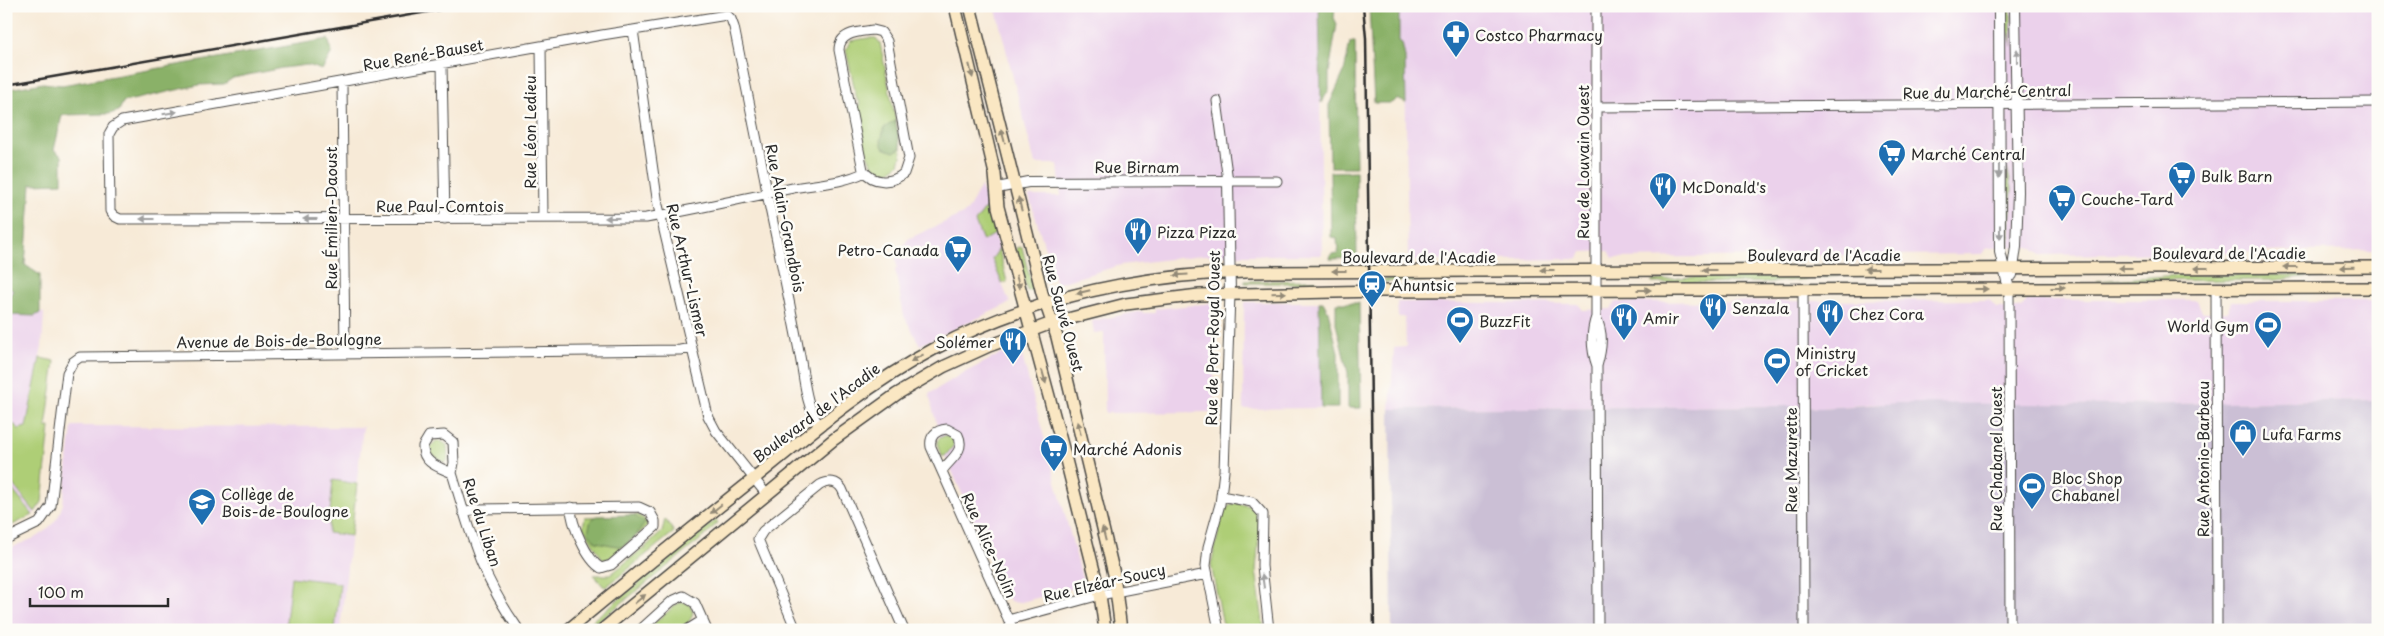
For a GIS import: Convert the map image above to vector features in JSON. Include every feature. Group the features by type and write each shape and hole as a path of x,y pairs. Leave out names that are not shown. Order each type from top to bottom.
{"main road":[{"path":"955,6 997,188 998,207 1056,422 1100,596 1105,630"},
{"name":"Rue Sauvé Ouest","path":"970,6 1112,564 1121,630"},
{"name":"Boulevard de l'Acadie","path":"568,630 819,425 873,385 921,356 960,336 1025,310 1045,303 1134,281 1230,272 2376,266"},
{"path":"602,630 846,430 902,391 965,357 1031,330 1052,323 1141,302 1182,296 1230,294 1596,290 2378,288"}],"street":[{"name":"Rue de Louvain Ouest","path":"1596,6 1596,317 1592,329 1592,350 1597,366 1598,630"},
{"name":"Rue Chabanel Ouest","path":"2000,6 2000,252 2008,268"},
{"name":"Rue Chabanel Ouest","path":"2010,630 2008,268 2018,192 2015,6"},
{"name":"Rue René-Bauset","path":"122,121 632,30 720,15 729,16"},
{"name":"Rue Alain-Grandbois","path":"729,16 734,27 811,409 819,425"},
{"name":"Rue Arthur-Lismer","path":"632,30 661,215 711,424 767,495"},
{"path":"873,30 881,32 887,41 909,161 904,173 892,180 876,180 865,172 839,47 841,40 846,35 873,30"},
{"name":"Rue Léon Ledieu","path":"541,46 544,218"},
{"path":"442,65 445,219"},
{"name":"Rue Émilien-Daoust","path":"342,83 345,354"},
{"name":"Rue de Port-Royal Ouest","path":"1217,101 1228,181 1230,272 1221,496 1207,555 1207,574 1219,630"},
{"name":"Rue du Marché-Central","path":"1596,107 2378,102"},
{"name":"Rue Paul-Comtois","path":"122,121 113,127 109,134 110,206 111,213 116,218 646,218 865,172"},
{"name":"Rue Birnam","path":"997,188 1015,184 1277,181"},
{"name":"Rue Antonio-Barbeau","path":"2216,289 2217,630"},
{"name":"Rue Mazurette","path":"1803,290 1804,630"},
{"name":"Avenue de Bois-de-Boulogne","path":"6,539 39,523 51,506 67,373 71,364 78,358 91,356 663,351 692,348"},
{"name":"Rue Alice-Nolin","path":"942,471 957,454 960,446 958,435 947,429 936,432 930,441 932,452 1012,630"},
{"name":"Rue du Liban","path":"452,473 431,463 424,457 423,446 429,436 444,434 452,440 454,463 452,473 463,512 483,569 502,605 519,630"},
{"path":"796,630 759,544 759,537 763,531 820,485 827,482 835,483 842,490 904,630"},
{"path":"1221,496 1252,502 1263,514 1261,559 1269,630"},
{"path":"463,512 476,509 642,507 652,515 656,527 611,565 602,568 596,564 578,535 573,523 571,508"},
{"name":"Rue Elzéar-Soucy","path":"1008,620 1116,592 1207,574"},
{"path":"640,630 672,600 680,597 693,601 707,630"},
{"path":"687,630 703,620"}],"shaded area":[{"path":"995,6 1319,6 1322,255 1202,255 1121,265 1056,284 1029,196 1061,196 1058,164 1035,164"},
{"name":"Marché Central","path":"1399,6 2378,6 2378,250 2041,255 2030,247 1986,248 1982,254 1613,258 1609,251 1582,252 1579,259 1408,261 1405,57 1399,42"},
{"path":"31,183 25,265 40,275 40,312 44,313 42,347 26,426 50,427 40,506 33,515 6,528 6,184"},
{"path":"981,186 988,205 1007,282 1002,284 1010,303 920,345 904,316 895,269 897,268 896,258 908,239 967,212"},
{"path":"1989,300 1996,308 2022,308 2027,300 2197,300 2202,312 2228,312 2231,301 2378,301 2378,400 2122,405 1875,404 1821,408 1789,406 1390,409 1394,348 1406,347 1405,317 1398,317 1397,302 1578,304 1583,310 1611,309 1615,302"},
{"path":"1244,302 1319,302 1321,408 1243,409"},
{"path":"1213,303 1218,307 1217,353 1213,354 1214,412 1105,413 1104,332 1094,333 1092,321 1142,311 1143,313 1155,313 1155,309"},
{"path":"1016,349 1021,352 1083,581 1081,586 1018,603 1010,601 943,451 929,394 958,376 999,355"},
{"path":"2378,400 2378,630 1392,630 1390,409 1789,406 1821,408 1899,403 2122,405"},
{"name":"Collège de Bois-de-Boulogne","path":"72,426 363,427 340,630 6,630 6,550 39,536 58,517 63,504"}],"green space":[{"path":"1319,6 1335,6 1334,18 1337,24 1329,72 1329,90 1321,103"},
{"path":"1369,6 1399,6 1399,41 1402,43 1405,57 1406,103 1397,99 1391,103 1374,103"},
{"path":"2006,6 2011,6 2012,46 2007,28"},
{"path":"876,38 880,43 902,152 899,164 888,172 880,171 873,166 865,147 858,106 860,106 859,100 857,100 846,50 850,41"},
{"path":"328,39 332,52 322,70 307,65 282,68 233,78 224,84 199,85 123,102 119,111 109,114 62,115 54,150 62,156 62,183 31,184 25,265 40,275 40,313 35,316 7,315 7,301 13,290 6,286 6,92 9,89 43,83 62,85"},
{"path":"1350,42 1355,42 1356,167 1330,167 1329,105 1344,72"},
{"path":"895,121 901,148 894,152 883,148 881,141 884,128"},
{"path":"2007,168 2012,188 2009,249 2007,249"},
{"path":"1356,171 1357,258 1330,259 1331,254 1338,253 1337,238 1331,237 1330,172"},
{"path":"988,205 995,234 983,241 975,222"},
{"path":"1022,247 1033,290 1027,291 1016,248"},
{"path":"999,249 1007,282 1002,283 992,259"},
{"path":"2180,275 2313,276 2276,280 2096,281"},
{"path":"1840,276 1775,282 1652,283 1652,281 1690,277"},
{"path":"1397,278 1461,278 1461,280 1378,282 1378,280"},
{"path":"1316,280 1316,283 1245,283 1245,281"},
{"path":"1319,302 1323,302 1328,311 1338,352 1338,408 1321,408"},
{"path":"1336,303 1359,303 1361,408 1348,408 1348,373 1336,324"},
{"path":"6,321 10,328 7,393 6,393"},
{"path":"40,358 55,361 46,427 50,427 42,502 35,512 6,476 7,423 15,425 18,429 26,427"},
{"path":"946,435 953,439 954,445 945,456 941,456 937,443 939,438"},
{"path":"436,441 441,441 447,445 448,460 445,463 430,453 429,448"},
{"path":"333,480 357,484 351,536 328,533"},
{"path":"6,482 33,515 6,528"},
{"path":"1235,503 1250,506 1258,515 1260,525 1256,570 1264,630 1224,630 1211,565 1224,509"},
{"path":"633,515 645,523 635,537 622,547 596,542 588,532 591,520 597,516"},
{"path":"638,515 647,521 647,527 610,558 603,560 583,527 585,517"},
{"path":"665,519 674,532 606,587 603,586 594,575 610,575 642,549 646,549 645,547 662,532"},
{"path":"716,520 718,522 706,535 588,630 593,620"},
{"path":"291,577 340,583 335,630 285,630"},
{"path":"684,602 689,604 693,612 691,619 686,624 674,629 646,630 677,604"}],"railway":[{"path":"6,85 462,6"},
{"path":"1363,6 1366,38 1374,630"}],"place":[{"name":"Costco Pharmacy","path":"1456,58"},
{"name":"Marché Central","path":"1892,177"},
{"name":"Bulk Barn","path":"2182,199"},
{"name":"McDonald's","path":"1663,210"},
{"name":"Couche-Tard","path":"2062,222"},
{"name":"Pizza Pizza","path":"1138,255"},
{"name":"Petro-Canada","path":"958,273"},
{"name":"Ahuntsic","path":"1372,308"},
{"name":"Senzala","path":"1713,331"},
{"name":"Chez Cora","path":"1830,337"},
{"name":"Amir","path":"1624,341"},
{"name":"BuzzFit","path":"1460,344"},
{"name":"World Gym","path":"2268,349"},
{"name":"Solémer","path":"1013,365"},
{"name":"Ministry of Cricket","path":"1777,385"},
{"name":"Lufa Farms","path":"2243,457"},
{"name":"Marché Adonis","path":"1054,472"},
{"name":"Bloc Shop Chabanel","path":"2032,510"},
{"name":"Collège de Bois-de-Boulogne","path":"202,526"}]}
